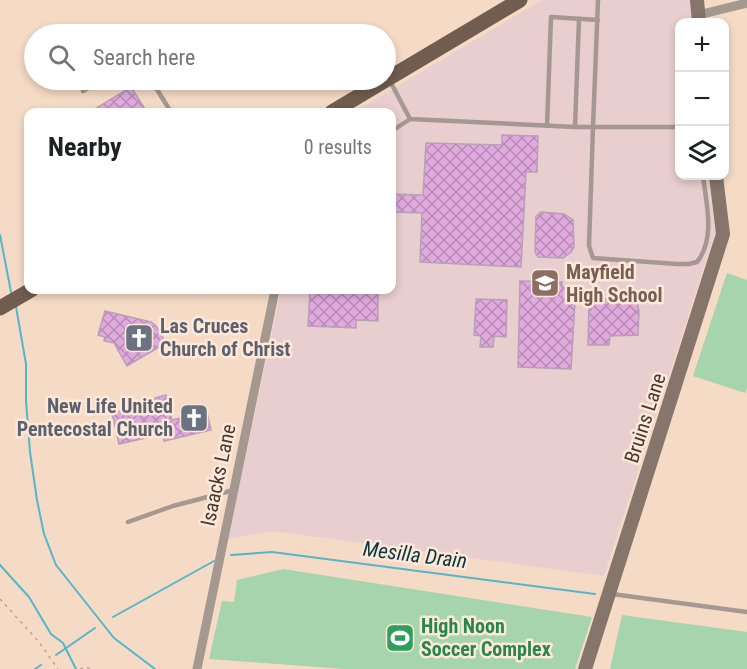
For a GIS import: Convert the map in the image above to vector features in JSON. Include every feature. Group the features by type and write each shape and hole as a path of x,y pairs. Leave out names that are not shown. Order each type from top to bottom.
{"main road":[{"path":"396,75 520,0"},
{"path":"339,108 370,90"},
{"path":"0,308 24,294"}],"street":[{"path":"697,0 699,18"},
{"path":"702,18 747,3"},
{"name":"Bruins Lane","path":"585,669 723,234 716,180"},
{"name":"Isaacks Lane","path":"197,669 274,294"}],"lane":[{"path":"598,0 589,246 593,258 677,264 697,262 704,251 708,233 703,180"},
{"path":"547,126 551,17 598,20"},
{"path":"575,127 579,19"},
{"path":"158,90 169,108"},
{"path":"395,90 410,119"},
{"path":"396,128 410,119 575,127 675,127"},
{"path":"128,522 174,506 234,490"},
{"path":"610,594 747,612"}],"path":[{"path":"0,599 39,642 58,669"},
{"path":"80,669 84,667 90,669"}],"shaded area":[{"name":"Mayfield High School","path":"542,0 691,0 693,18 675,18 675,180 709,180 715,233 604,576 272,531 228,539 280,294 396,294 396,108 361,108 391,90 396,90 396,87"}],"green space":[{"path":"727,273 747,280 747,388 745,393 693,376"},
{"name":"High Noon Soccer Complex","path":"283,569 592,617 575,669 344,669 209,659 222,601 234,602 237,580"},
{"path":"622,615 747,632 747,669 610,669"}],"building":[{"path":"126,90 133,90 144,108 97,108"},
{"path":"502,135 538,136 537,172 526,172 521,267 420,262 422,213 396,212 396,194 423,195 426,143 502,145"},
{"path":"541,212 564,214 573,220 574,247 563,258 538,257 535,252 536,216"},
{"path":"520,281 562,282 562,287 576,288 575,291 603,291 603,299 636,299 639,310 638,335 610,336 609,345 588,345 589,303 575,302 571,369 518,367"},
{"path":"310,294 378,294 378,321 356,320 356,328 308,326"},
{"path":"476,299 507,300 506,337 494,336 493,347 480,347 481,336 474,335"},
{"name":"Las Cruces Church of Christ","path":"105,311 151,322 166,343 127,366 114,343 104,341 105,337 98,335"},
{"path":"166,395 172,420 207,412 211,430 164,441 163,434 119,444 112,413 156,404 155,398"}],"waterway":[{"path":"0,235 11,292"},
{"path":"16,307 26,364 30,452 44,534 56,565 114,638 155,669"},
{"name":"Mesilla Drain","path":"231,555 272,552 595,594"},
{"name":"Mesilla Drain","path":"113,617 214,561"},
{"path":"0,565 29,597 51,634 63,643 76,669"},
{"name":"Mesilla Drain","path":"56,655 95,628"},
{"name":"Mesilla Drain","path":"35,669 41,665"}],"place":[{"name":"Mayfield High School","path":"545,283"},
{"name":"Las Cruces Church of Christ","path":"139,338"},
{"name":"New Life United Pentecostal Church","path":"194,418"},
{"name":"High Noon Soccer Complex","path":"400,638"}]}
